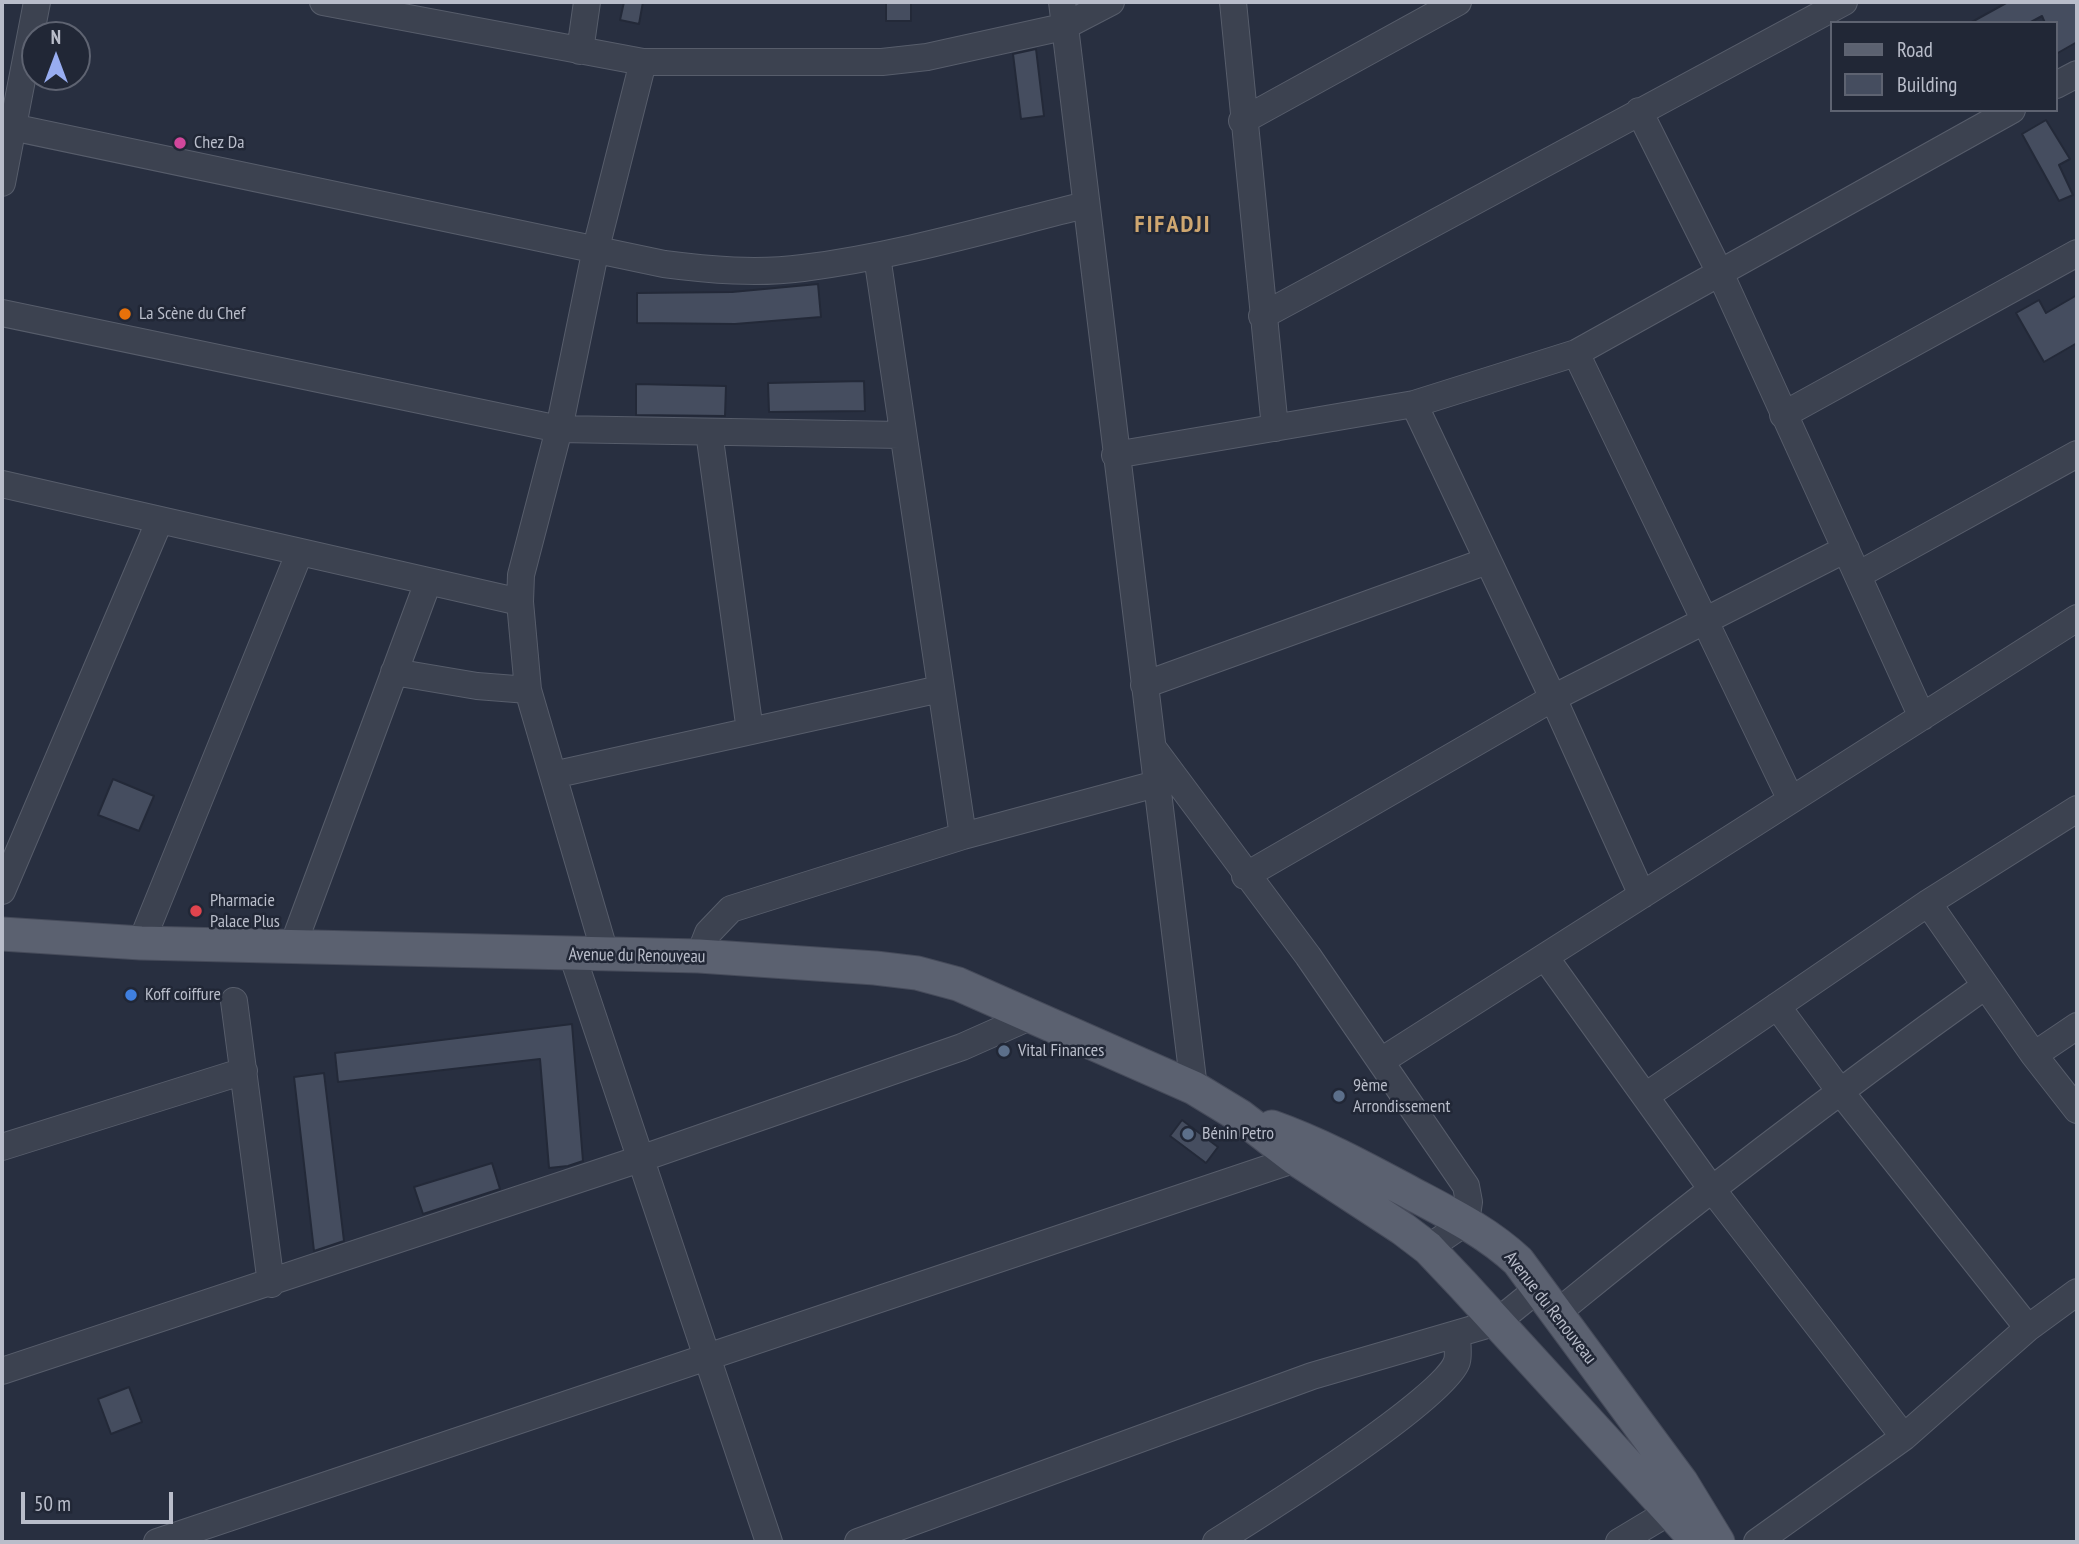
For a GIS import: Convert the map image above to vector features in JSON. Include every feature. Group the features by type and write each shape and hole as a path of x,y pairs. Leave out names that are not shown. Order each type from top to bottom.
{"main road":[{"name":"Avenue du Renouveau","path":"2,934 141,943 292,948 699,956 917,973 958,984 1034,1015 1194,1088 1240,1116 1296,1159 1428,1248 1698,1542"},
{"name":"Avenue du Renouveau","path":"1240,1116 1304,1138 1343,1156 1493,1238 1518,1261 1548,1300 1682,1483 1718,1542"}],"street":[{"path":"2,183 7,126 37,2"},
{"path":"323,2 643,62 882,62 927,57 1111,2"},
{"path":"580,51 587,2"},
{"path":"1233,2 1242,121 1275,428"},
{"path":"1242,121 1458,2"},
{"path":"1262,316 1844,2"},
{"path":"1063,15 1194,1088"},
{"path":"605,953 528,690 520,602 521,575 559,429 596,248 643,62"},
{"path":"2058,84 2077,74"},
{"path":"1639,111 1720,273 1922,717"},
{"path":"1115,455 1414,404 1576,353 2008,112"},
{"path":"7,126 664,264 730,271 802,269 877,256 1085,205"},
{"path":"1783,415 2077,253"},
{"path":"877,256 901,435 963,836"},
{"path":"2,313 559,429 901,435"},
{"path":"1576,353 1791,800"},
{"path":"1414,404 1553,698 1642,895"},
{"path":"709,432 750,731"},
{"path":"1858,575 2077,454"},
{"path":"2,484 299,554 520,602"},
{"path":"2,891 159,522"},
{"path":"1245,876 1553,698 1846,549"},
{"path":"141,943 299,554"},
{"path":"1144,685 1487,561"},
{"path":"292,948 428,582"},
{"path":"1381,1061 2077,618"},
{"path":"394,672 477,686 528,690"},
{"path":"553,775 940,689"},
{"path":"1152,746 1245,876 1308,956 1466,1186 1469,1202 1466,1222 1428,1248"},
{"path":"699,956 708,933 731,909 963,836 1157,783"},
{"path":"1647,1095 1928,903 2077,809"},
{"path":"1928,903 2034,1055 2077,1110"},
{"path":"572,954 769,1542"},
{"path":"1545,957 1647,1095 1710,1188 1904,1437"},
{"path":"858,1542 1312,1376 1497,1322 1548,1300 1710,1188 1839,1090 1985,986"},
{"path":"234,1001 271,1284"},
{"path":"1777,1006 1839,1090 2028,1328"},
{"path":"2,1371 271,1284 640,1159 962,1047 1034,1015"},
{"path":"2034,1055 2077,1026"},
{"path":"2,1147 244,1071"},
{"path":"157,1542 1296,1159"},
{"path":"1757,1542 1904,1437 2028,1328 2077,1292"},
{"path":"1216,1542 1313,1481 1420,1403 1450,1374 1457,1361 1457,1334"},
{"path":"1619,1542 1669,1512"}],"building":[{"path":"624,2 643,2 639,24 620,20"},
{"path":"886,2 911,2 911,21 886,21"},
{"path":"2008,2 2077,2 2077,42 2058,53 2058,21 2044,21 2042,16 2033,21 1974,21"},
{"path":"1036,49 1044,116 1021,119 1013,54"},
{"path":"2046,120 2070,159 2059,165 2073,195 2059,201 2022,134"},
{"path":"818,284 821,317 735,324 637,323 637,293 732,292"},
{"path":"2077,295 2077,343 2044,362 2016,313 2039,300 2046,313"},
{"path":"864,381 865,411 769,412 768,383"},
{"path":"636,384 726,386 725,416 636,415"},
{"path":"113,779 154,796 139,831 98,815"},
{"path":"572,1024 583,1161 568,1166 549,1168 540,1059 338,1082 335,1053"},
{"path":"324,1073 344,1241 314,1251 294,1077"},
{"path":"1182,1120 1218,1147 1206,1163 1170,1136"},
{"path":"492,1163 500,1189 423,1214 414,1187"},
{"path":"129,1387 142,1422 111,1434 98,1399"}],"place":[{"name":"Chez Da","path":"180,143"},
{"name":"La Scène du Chef","path":"125,314"},
{"name":"Pharmacie Palace Plus","path":"196,911"},
{"name":"Koff coiffure","path":"131,995"},
{"name":"Vital Finances","path":"1004,1051"},
{"name":"9ème Arrondissement","path":"1339,1096"},
{"name":"Bénin Petro","path":"1188,1134"}],"district":[{"name":"FIFADJI","path":"1173,225"}]}
